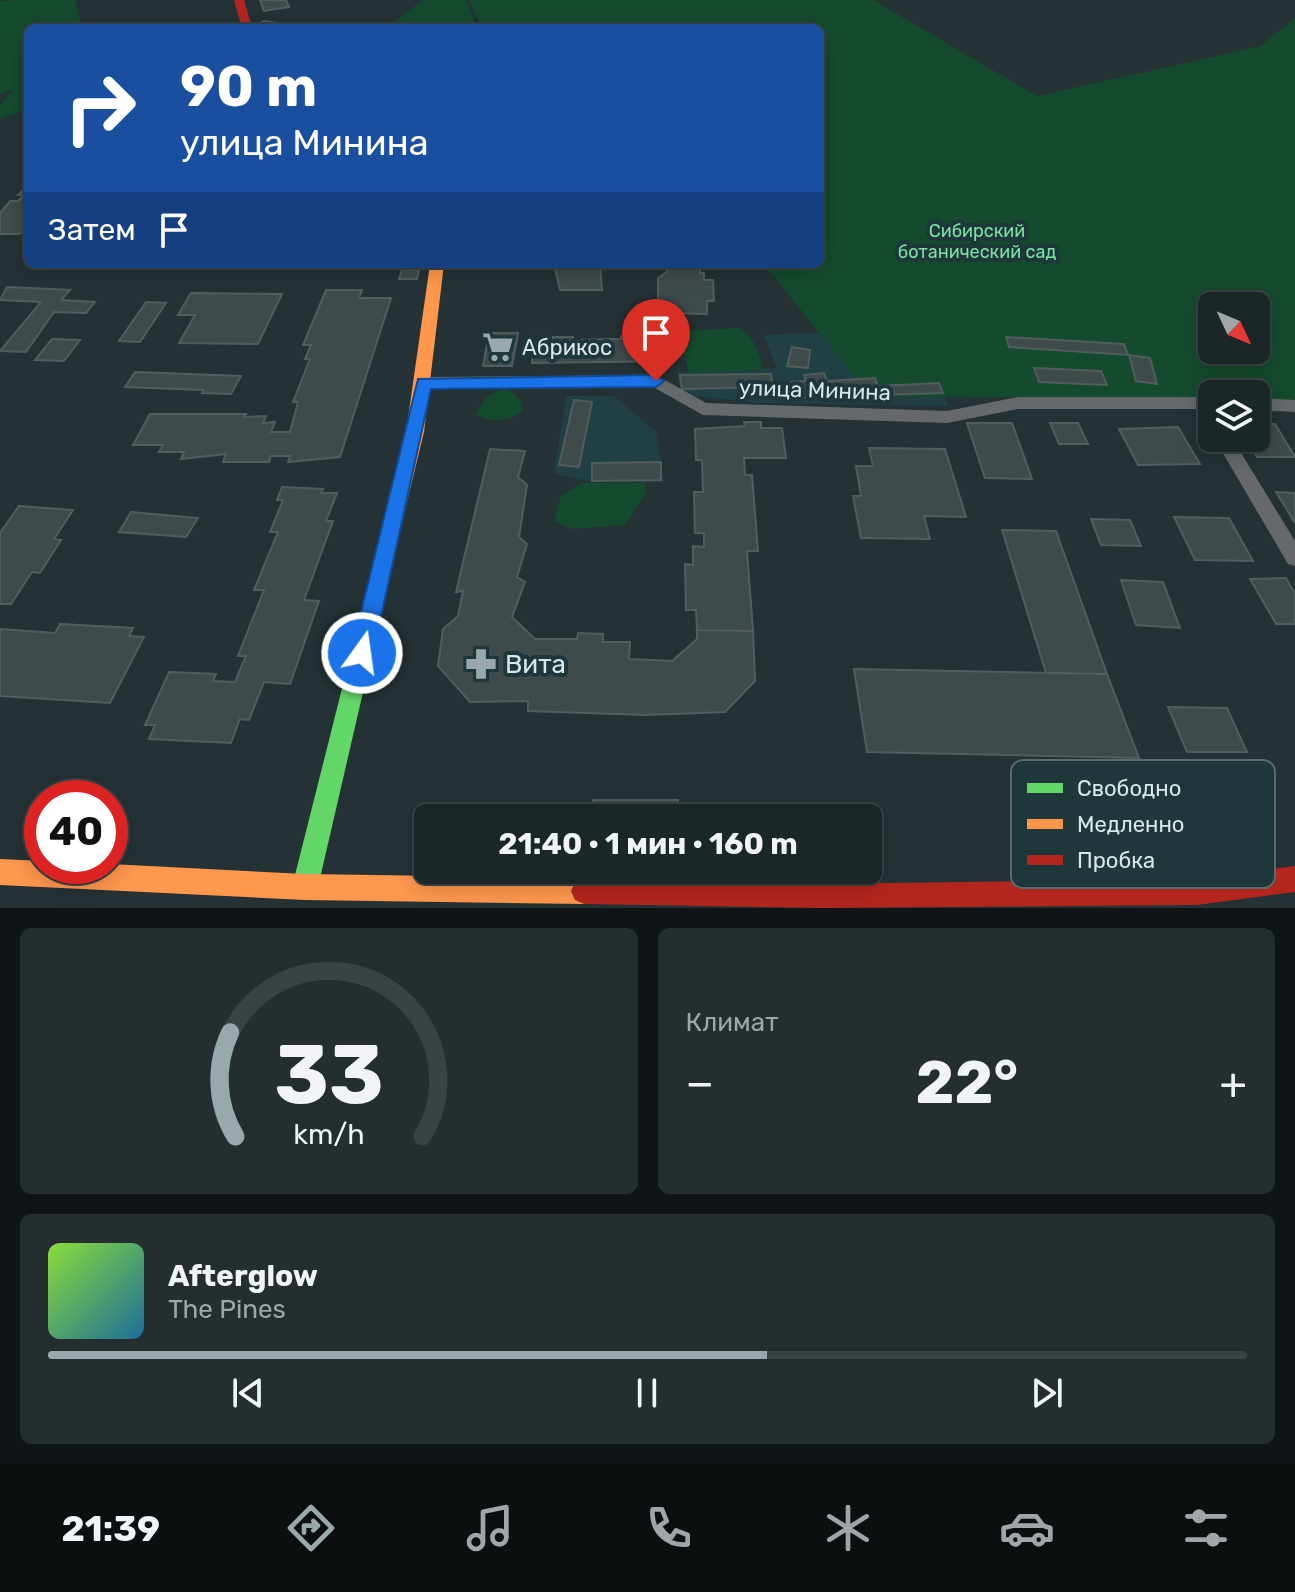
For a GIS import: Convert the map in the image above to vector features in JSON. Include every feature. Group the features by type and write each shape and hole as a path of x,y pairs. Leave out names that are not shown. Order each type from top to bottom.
{"street":[{"path":"239,0 246,24"},
{"path":"305,887 412,445 424,383 437,268"},
{"name":"улица Минина","path":"424,383 656,381 703,409 947,417 1018,403 1198,402"},
{"path":"1270,405 1295,406"},
{"path":"1231,452 1295,558"},
{"path":"0,872 305,887 892,896 1197,892 1227,888"},
{"path":"1275,882 1295,879"}],"shaded area":[{"path":"824,332 940,380 948,406 756,403 681,394 677,372 776,368 764,335"},
{"path":"566,396 614,396 656,432 664,483 589,481 554,474"}],"green space":[{"path":"75,0 81,24 24,24 24,111 0,118 0,106 13,90 0,94 0,1"},
{"path":"423,0 466,0 475,24 395,24"},
{"name":"Сибирский ботанический сад","path":"469,0 873,0 1037,96 1261,46 1295,18 1295,401 1270,400 1270,380 1198,380 1198,399 870,396 767,268 824,268 824,24 480,24"},
{"path":"738,328 749,336 755,346 763,370 689,373 680,338 688,331"},
{"path":"509,389 520,399 523,411 500,420 476,415 488,397 497,391"},
{"path":"583,483 645,483 646,493 625,525 570,529 554,521 561,496"}],"building":[{"path":"260,0 286,0 289,7 264,11"},
{"path":"24,195 24,231 0,234 0,213 10,201 18,201"},
{"path":"555,268 600,268 602,290 560,290"},
{"path":"667,268 700,268 704,280 713,280 714,301 707,301 707,314 667,313 667,307 658,302 658,278 667,272"},
{"path":"402,270 419,270 417,279 399,279"},
{"path":"7,287 70,290 61,300 95,302 86,313 54,312 26,352 0,351 41,302 0,300"},
{"path":"326,290 362,290 359,298 391,298 340,457 288,462 290,456 271,456 269,462 223,462 226,454 181,459 184,452 159,452 163,445 133,445 150,414 266,416 263,423 275,422 271,432 290,432 298,402 293,402 310,359 305,359 311,345 303,345"},
{"path":"191,293 282,294 258,344 179,343 195,315 178,315"},
{"path":"146,302 166,303 140,342 119,341"},
{"path":"489,333 518,333 512,366 483,366"},
{"path":"621,336 672,340 673,361 532,363 534,341 553,341 553,337 573,337 573,340 621,339"},
{"path":"1006,337 1124,344 1128,355 1009,347"},
{"path":"52,339 80,340 64,361 35,360"},
{"path":"792,347 810,350 808,368 787,366"},
{"path":"1129,355 1150,358 1157,384 1136,381"},
{"path":"1034,368 1101,371 1107,385 1039,382"},
{"path":"135,372 241,376 231,394 202,393 204,390 125,387"},
{"path":"824,373 828,385 808,387 811,397 797,398 791,382 806,381 804,375"},
{"path":"771,374 773,387 682,389 680,375"},
{"path":"875,378 878,387 841,389 842,394 833,394 829,381"},
{"path":"939,383 943,393 881,395 878,386"},
{"path":"574,400 592,402 579,467 559,465"},
{"path":"744,422 761,422 761,428 782,428 786,458 744,458 745,475 752,475 758,551 747,551 753,631 697,630 696,610 686,610 685,564 693,565 693,546 704,547 704,533 695,533 694,492 703,492 702,460 696,460 695,429 745,426"},
{"path":"967,423 1012,423 1032,479 985,478"},
{"path":"1050,423 1078,423 1088,444 1059,444"},
{"path":"1270,424 1275,424 1295,457 1257,457 1254,452 1270,452"},
{"path":"1178,427 1200,464 1138,465 1119,429"},
{"path":"869,448 945,449 966,517 924,516 930,539 861,538 853,496 861,496 856,466 873,466"},
{"path":"490,449 525,451 518,477 527,485 519,537 527,544 517,577 525,582 512,617 535,639 577,639 578,633 603,634 603,642 630,642 629,659 672,661 697,639 697,630 753,631 755,681 725,712 646,715 528,711 528,701 470,702 438,666 443,629 458,616 463,591 456,592"},
{"path":"661,462 661,480 592,481 592,463"},
{"path":"282,487 323,489 321,493 337,493 326,521 333,521 304,600 319,601 290,684 264,682 249,720 240,719 231,743 149,739 155,725 145,725 169,672 216,674 213,681 235,682 246,656 238,656 264,590 254,590 278,532 270,532 283,500 277,500"},
{"path":"1276,492 1295,493 1295,523"},
{"path":"19,506 73,510 54,539 61,540 40,573 32,572 11,604 0,604 0,533"},
{"path":"131,512 198,518 186,537 119,532"},
{"path":"1174,517 1229,518 1253,561 1195,560"},
{"path":"1091,519 1130,520 1141,546 1101,545"},
{"path":"1002,530 1056,531 1107,674 1046,673"},
{"path":"1286,578 1295,594 1295,624 1276,624 1250,579"},
{"path":"1121,580 1163,582 1180,628 1136,625"},
{"path":"60,624 133,628 129,636 144,637 110,703 0,696 0,629 55,633"},
{"path":"854,669 1107,674 1139,758 867,752"},
{"path":"1168,707 1227,708 1247,752 1187,752"},
{"path":"593,800 678,800 678,804 593,804"}],"traffic: fast":[{"path":"305,887 398,502"}],"traffic: slow":[{"path":"398,502 415,432 436,268"},
{"path":"0,872 305,887 584,891"}],"traffic: jam":[{"path":"239,0 246,24"},
{"path":"1275,882 1295,879"},
{"path":"584,891 892,896 1197,892 1227,888"}],"place":[{"name":"Абрикос","path":"498,347"},
{"name":"Вита","path":"481,664"}],"route":[{"path":"362,653 424,383 656,381"}]}
